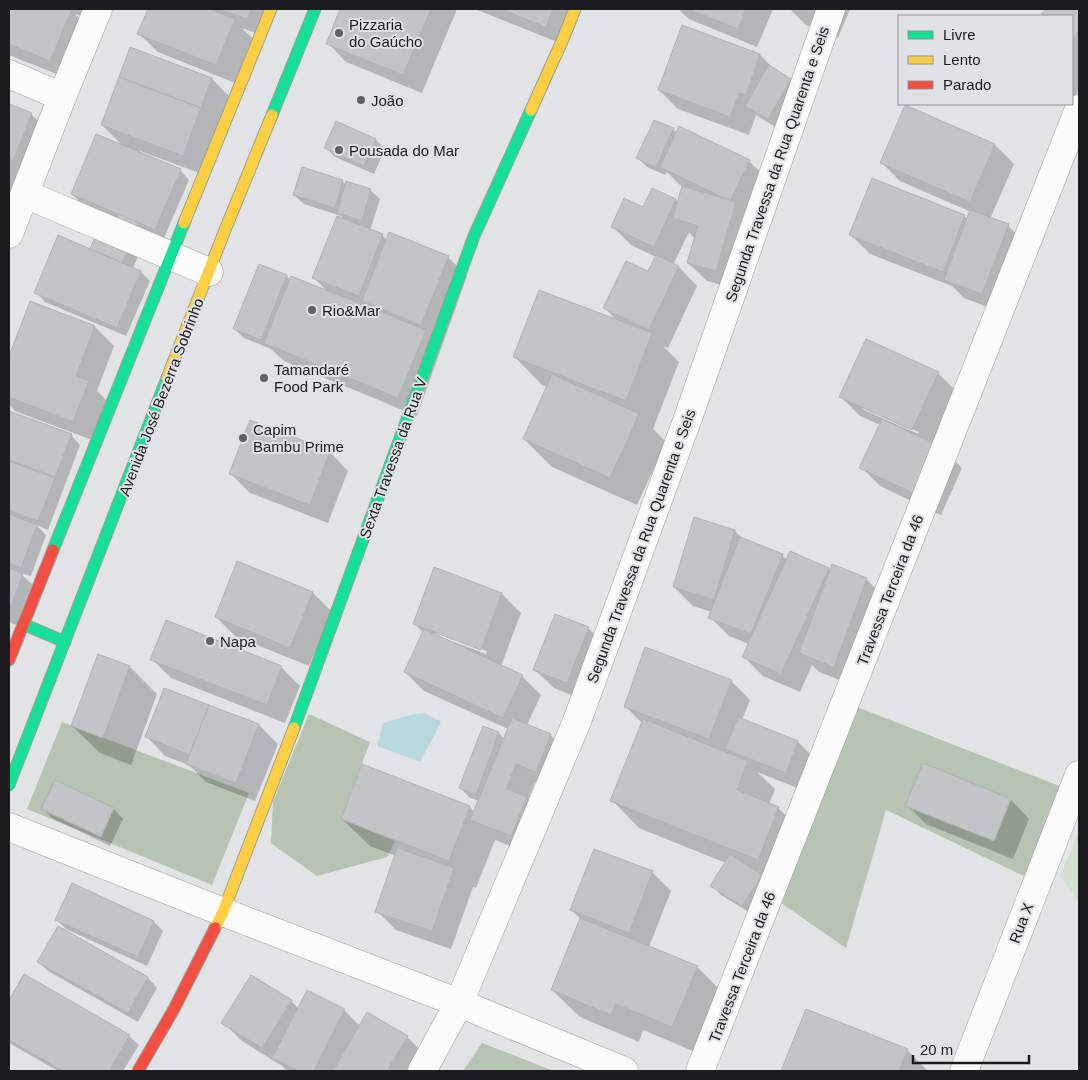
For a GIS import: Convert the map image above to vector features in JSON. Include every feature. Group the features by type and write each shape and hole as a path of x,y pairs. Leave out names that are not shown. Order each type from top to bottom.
{"main road":[{"path":"9,660 271,9"},
{"name":"Avenida José Bezerra Sobrinho","path":"9,785 209,272 315,9"},
{"name":"Sexta Travessa da Rua V","path":"138,1071 174,1009 223,912 308,692 474,236 575,9"},
{"path":"23,624 65,642"}],"street":[{"path":"9,234 98,9"},
{"name":"Segunda Travessa da Rua Quarenta e Seis","path":"422,1071 459,1003 577,721 688,418 831,9"},
{"path":"9,74 62,96"},
{"name":"Travessa Terceira da 46","path":"700,1071 1079,109"},
{"path":"25,194 209,272"},
{"name":"Rua X","path":"964,1071 1079,775"},
{"path":"9,826 223,912 459,1003 624,1071"}],"green space":[{"path":"857,707 1067,789 1030,879 886,810 846,948 781,903"},
{"path":"309,714 370,742 341,819 395,841 387,857 317,876 271,843 273,802"},
{"path":"62,722 249,793 212,885 27,809"},
{"path":"1079,833 1079,901 1060,876"},
{"path":"482,1043 554,1071 463,1071"}],"water":[{"path":"424,713 441,722 420,762 377,746 383,723"}],"building":[{"path":"9,9 72,9 50,61 9,44"},
{"path":"148,9 209,9 235,19 216,65 137,34"},
{"path":"219,9 251,9 247,19"},
{"path":"340,9 431,9 403,75 326,44"},
{"path":"501,9 553,9 546,27"},
{"path":"688,9 746,9 738,29"},
{"path":"1045,9 1079,9 1079,29 1073,43 1073,15 1042,15"},
{"path":"682,25 760,54 746,95 739,93 730,117 658,90"},
{"path":"130,47 212,78 201,108 119,77"},
{"path":"769,65 791,79 768,119 745,106"},
{"path":"119,77 201,108 183,156 101,125"},
{"path":"9,104 32,113 13,161 9,160"},
{"path":"905,105 995,144 970,202 880,163"},
{"path":"654,120 674,128 656,167 636,158"},
{"path":"336,121 376,139 364,166 324,148"},
{"path":"679,126 750,160 730,201 660,167"},
{"path":"96,134 181,169 155,230 71,194"},
{"path":"302,167 343,180 335,208 293,195"},
{"path":"872,178 965,215 943,272 849,235"},
{"path":"346,181 371,189 362,221 337,213"},
{"path":"682,186 736,202 716,271 687,263 698,226 673,218"},
{"path":"652,188 676,199 654,247 611,227 624,198 643,207"},
{"path":"970,210 1009,224 982,294 944,280"},
{"path":"119,214 139,223 122,263 90,249 98,230 110,235"},
{"path":"337,216 383,234 359,296 312,278"},
{"path":"389,232 449,256 421,325 362,301"},
{"path":"58,235 141,271 117,328 34,293"},
{"path":"656,255 679,266 649,330 603,308 626,261 648,271"},
{"path":"259,264 287,275 261,340 233,329"},
{"path":"291,276 426,330 398,398 264,343"},
{"path":"539,290 652,333 626,401 513,357"},
{"path":"30,301 95,326 76,376 89,381 73,422 9,397 9,356"},
{"path":"866,339 939,372 912,430 839,397"},
{"path":"552,374 639,414 610,478 523,439"},
{"path":"9,411 72,434 55,477 9,460"},
{"path":"882,419 944,448 922,497 859,468"},
{"path":"250,420 330,451 310,505 229,474"},
{"path":"9,461 55,478 38,521 9,510"},
{"path":"9,514 37,525 21,568 9,563"},
{"path":"694,517 735,530 714,600 673,587"},
{"path":"740,537 783,554 751,634 708,618"},
{"path":"790,551 829,568 781,674 742,657"},
{"path":"237,561 313,592 290,648 215,617"},
{"path":"832,564 867,578 834,667 799,653"},
{"path":"434,567 502,593 481,650 413,624"},
{"path":"9,568 23,574 9,611"},
{"path":"555,614 589,627 567,683 533,670"},
{"path":"166,620 282,666 267,705 150,660"},
{"path":"424,629 523,675 503,718 404,672"},
{"path":"645,647 732,680 709,739 624,707"},
{"path":"98,654 130,666 103,738 71,726"},
{"path":"164,688 209,705 190,755 145,737"},
{"path":"209,705 259,724 236,783 186,764"},
{"path":"738,717 798,741 786,773 725,749"},
{"path":"512,718 551,734 536,772 516,764 506,789 527,797 511,836 470,820"},
{"path":"643,719 748,761 737,790 779,807 758,860 610,801"},
{"path":"483,726 499,732 476,795 459,788"},
{"path":"923,763 1011,799 994,841 905,806"},
{"path":"362,764 470,806 449,861 341,819"},
{"path":"55,780 114,808 101,837 41,809"},
{"path":"397,848 454,868 432,931 375,912"},
{"path":"594,849 653,871 629,933 570,910"},
{"path":"730,854 762,875 742,906 710,886"},
{"path":"72,883 154,921 138,957 55,920"},
{"path":"580,918 698,966 672,1027 616,1004 611,1015 551,990"},
{"path":"58,926 148,977 128,1013 37,962"},
{"path":"24,974 130,1035 109,1071 63,1071 9,1040 9,1000"},
{"path":"251,975 292,1000 262,1048 221,1023"},
{"path":"307,990 345,1009 314,1071 298,1071 272,1058"},
{"path":"806,1009 908,1049 899,1071 781,1071"},
{"path":"367,1012 408,1036 387,1071 333,1071"}],"traffic: fast":[{"path":"272,115 315,9"},
{"path":"294,728 474,236 531,110"},
{"path":"53,550 184,223"},
{"path":"9,785 167,378"},
{"path":"23,624 65,642"}],"traffic: slow":[{"path":"184,223 271,9"},
{"path":"531,110 575,9"},
{"path":"167,378 272,115"},
{"path":"215,928 223,912 294,728"}],"traffic: jam":[{"path":"9,660 53,550"},
{"path":"138,1071 174,1009 215,928"}],"place":[{"name":"Pizzaria do Gaúcho","path":"339,33"},
{"name":"João","path":"361,100"},
{"name":"Pousada do Mar","path":"339,150"},
{"name":"Rio&Mar","path":"312,310"},
{"name":"Tamandaré Food Park","path":"264,378"},
{"name":"Capim Bambu Prime","path":"243,438"},
{"name":"Napa","path":"210,641"}]}
